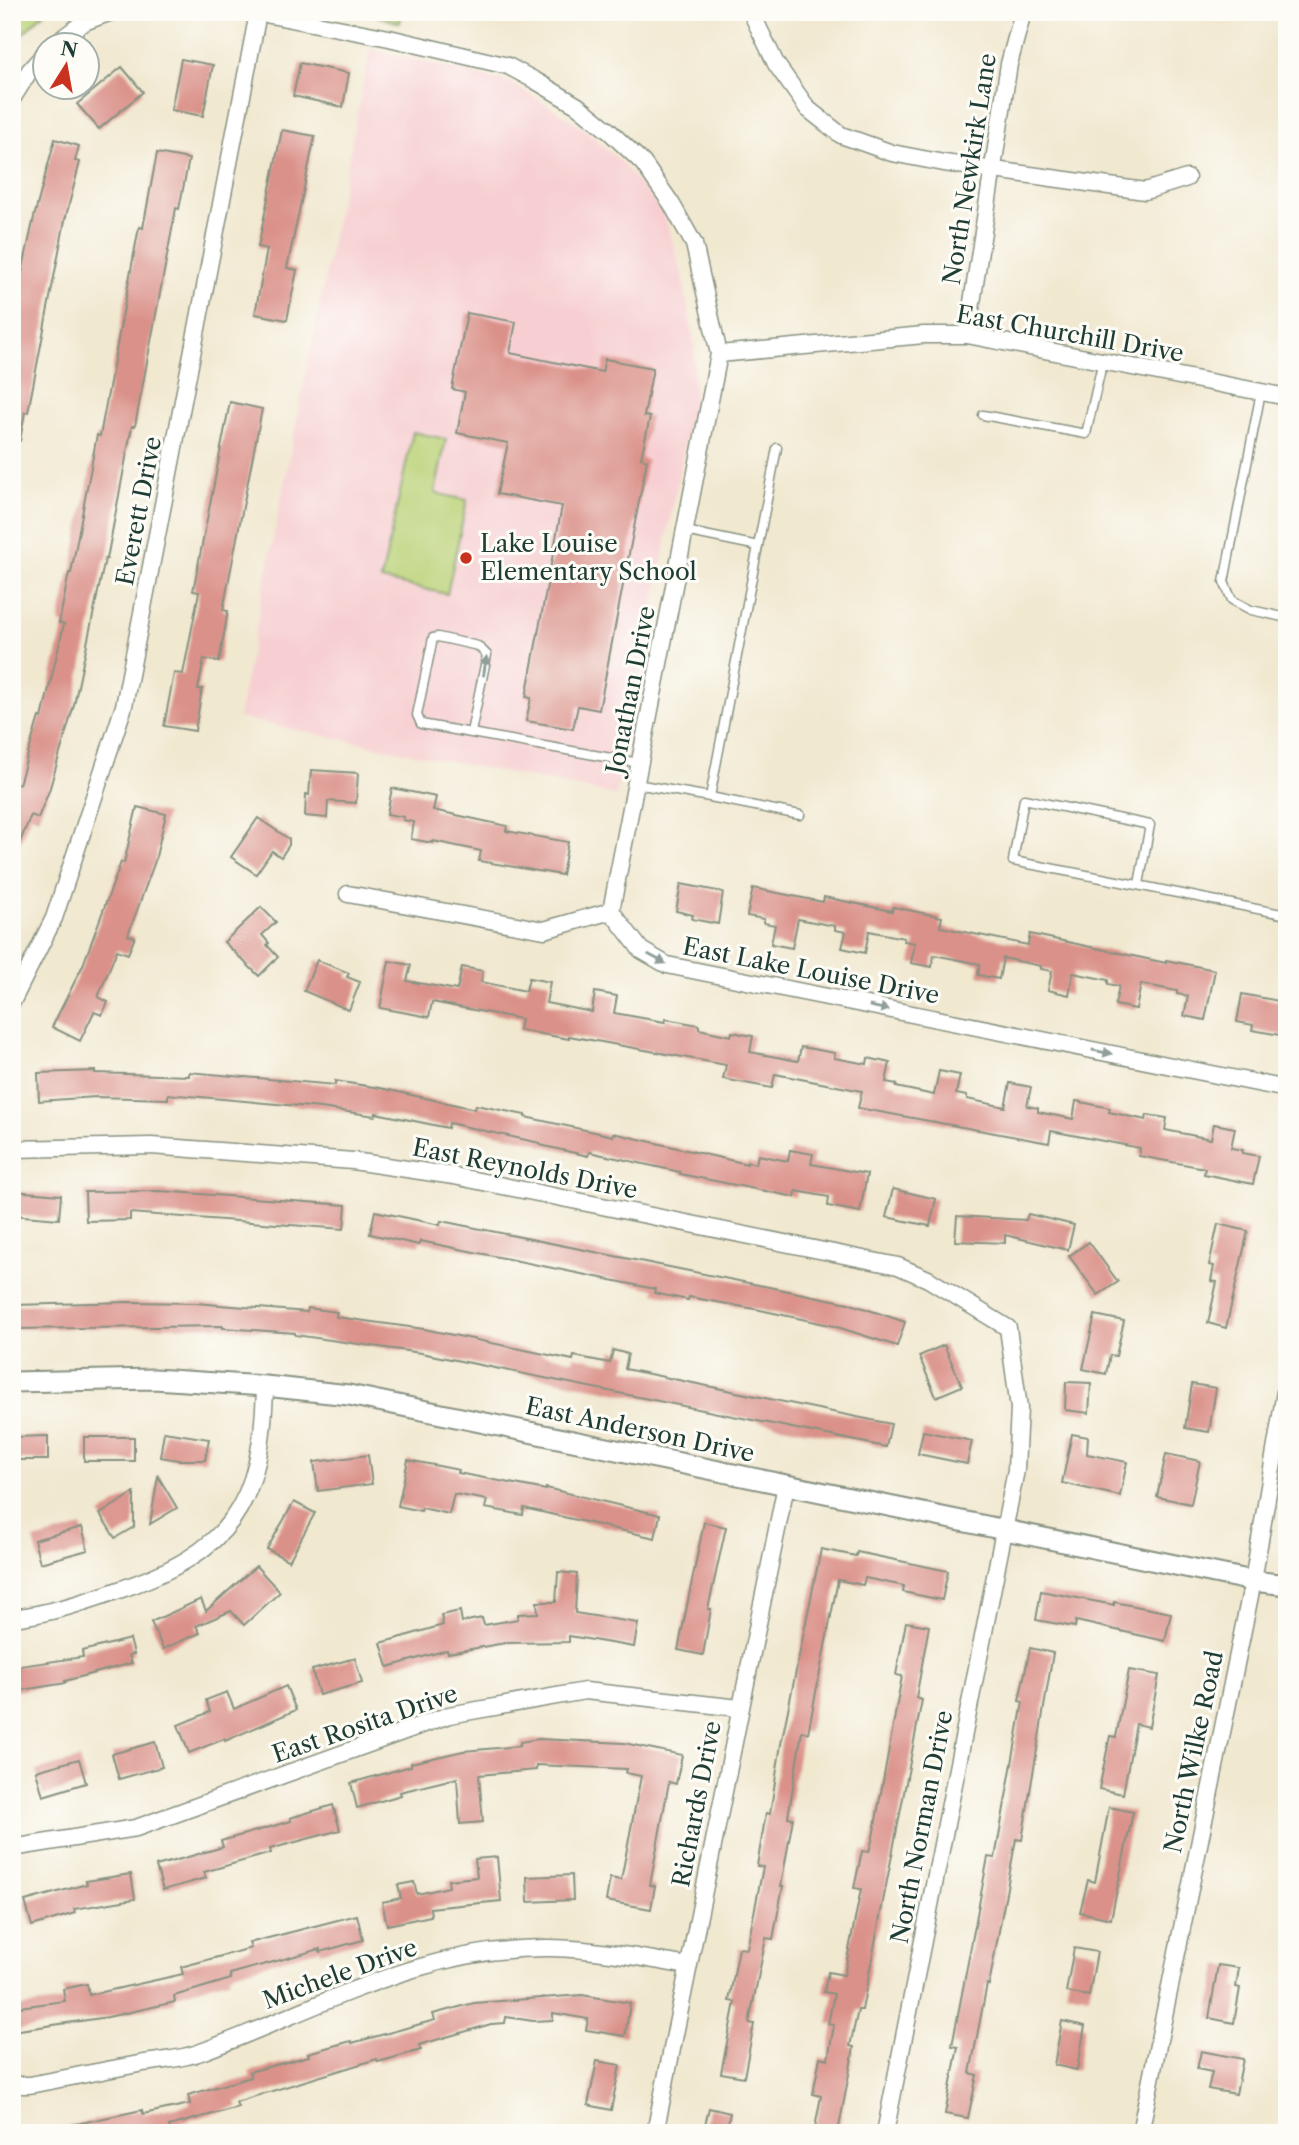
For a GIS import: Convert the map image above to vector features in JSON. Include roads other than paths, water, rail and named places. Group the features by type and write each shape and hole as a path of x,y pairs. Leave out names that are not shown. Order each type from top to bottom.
{"street":[{"path":"71,32 84,22 111,12"},
{"path":"751,12 776,64 808,109 841,135 892,153 993,171 1145,191 1187,178"},
{"name":"North Newkirk Lane","path":"967,335 1009,64 1023,12"},
{"path":"257,13 389,38 508,66 578,107 643,163 671,203 694,244 719,354"},
{"name":"Everett Drive","path":"12,1002 54,918 124,706 257,13"},
{"path":"12,99 32,68"},
{"name":"East Churchill Drive","path":"719,354 924,335 967,335 1287,397"},
{"name":"Jonathan Drive","path":"611,911 719,354"},
{"path":"348,894 544,930 611,911"},
{"name":"East Lake Louise Drive","path":"611,911 641,950 667,965 1287,1089"},
{"name":"East Reynolds Drive","path":"12,1149 151,1146 353,1161 454,1176 898,1266 928,1279 1008,1328"},
{"name":"North Norman Drive","path":"885,2133 1016,1470 1019,1408 1008,1328"},
{"name":"East Anderson Drive","path":"12,1382 154,1378 313,1390 383,1401 1004,1531 1252,1581 1287,1585"},
{"name":"North Wilke Road","path":"1140,2133 1252,1581 1287,1380"},
{"path":"12,1618 82,1603 131,1586 173,1569 205,1548 238,1510 250,1487 261,1445 265,1386"},
{"name":"Richards Drive","path":"655,2133 786,1485"},
{"name":"East Rosita Drive","path":"12,1848 136,1828 449,1715 585,1690 740,1708"},
{"name":"Michele Drive","path":"12,2085 29,2085 199,2053 324,2000 392,1975 458,1958 549,1948 599,1951 688,1966"}],"lane":[{"path":"983,415 1086,434 1102,360"},
{"path":"1261,393 1224,582 1233,600 1251,610 1287,618"},
{"path":"710,797 777,448"},
{"path":"685,531 758,546"},
{"path":"471,732 487,655 478,646 433,638 417,715 421,723 639,763"},
{"path":"636,784 800,815"},
{"path":"1139,884 1150,825 1024,800 1013,861 1287,915"}],"place":[{"name":"Lake Louise Elementary School","path":"466,558"}]}
